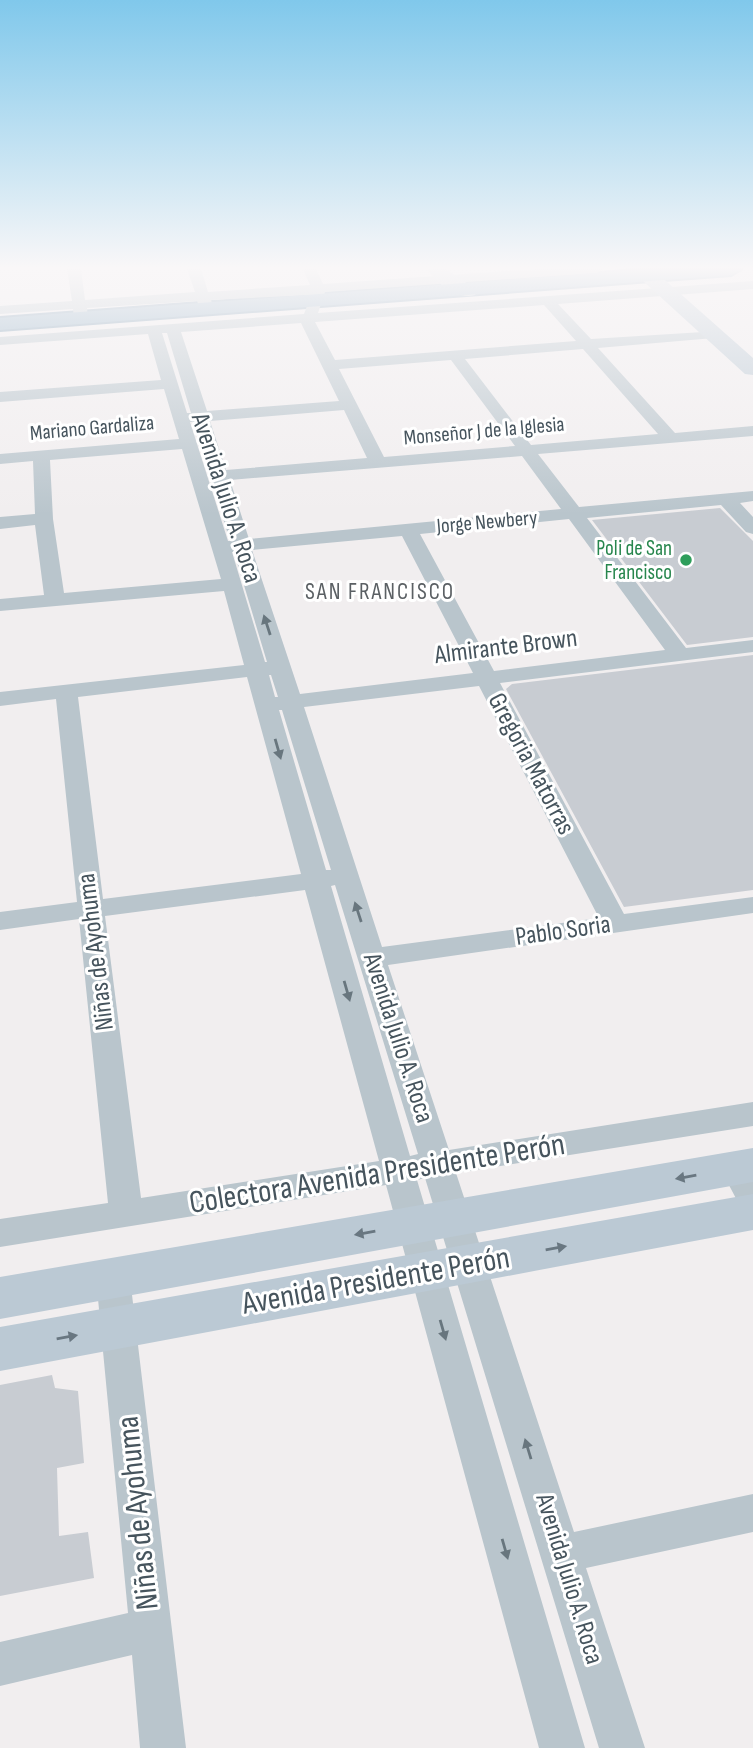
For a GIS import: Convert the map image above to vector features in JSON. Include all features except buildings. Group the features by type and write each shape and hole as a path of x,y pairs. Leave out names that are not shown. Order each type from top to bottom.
{"street":[{"name":"Avenida Julio A. Roca","path":"166,351 171,384 219,476 231,546 232,584 397,1170 434,1221 448,1268 562,1748"},
{"name":"Avenida Julio A. Roca","path":"170,351 191,418 188,443 280,667 438,1164 434,1221"},
{"path":"322,351 378,462"},
{"path":"329,365 508,351"},
{"path":"593,351 671,438"},
{"path":"732,351 753,369"},
{"path":"455,355 680,655"},
{"path":"0,397 171,384"},
{"path":"191,418 349,405"},
{"name":"Monseñor J de la Iglesia","path":"219,476 753,431"},
{"name":"Mariano Gardaliza","path":"0,459 188,443"},
{"path":"41,455 44,519 55,600"},
{"name":"Jorge Newbery","path":"231,546 753,496"},
{"path":"726,499 753,528"},
{"path":"0,523 44,519"},
{"name":"Gregoria Matorras","path":"408,529 616,924"},
{"path":"0,605 232,584"},
{"name":"Almirante Brown","path":"266,705 753,646"},
{"path":"0,699 280,667"},
{"name":"Niñas de Ayohuma","path":"66,691 126,1213"},
{"path":"0,921 347,876"},
{"name":"Pablo Soria","path":"373,958 753,905"},
{"name":"Colectora Avenida Presidente Perón","path":"0,1233 753,1114"},
{"name":"Avenida Presidente Perón","path":"0,1298 434,1221 747,1177"},
{"name":"Avenida Presidente Perón","path":"0,1349 753,1212"},
{"name":"Avenida Julio A. Roca","path":"448,1268 561,1554 622,1748"},
{"name":"Niñas de Ayohuma","path":"113,1278 163,1748"},
{"path":"561,1554 753,1513"},
{"path":"0,1664 151,1629"}],"place":[{"name":"Poli de San Francisco","path":"686,560"}],"district":[{"name":"SAN FRANCISCO","path":"380,592"}]}
